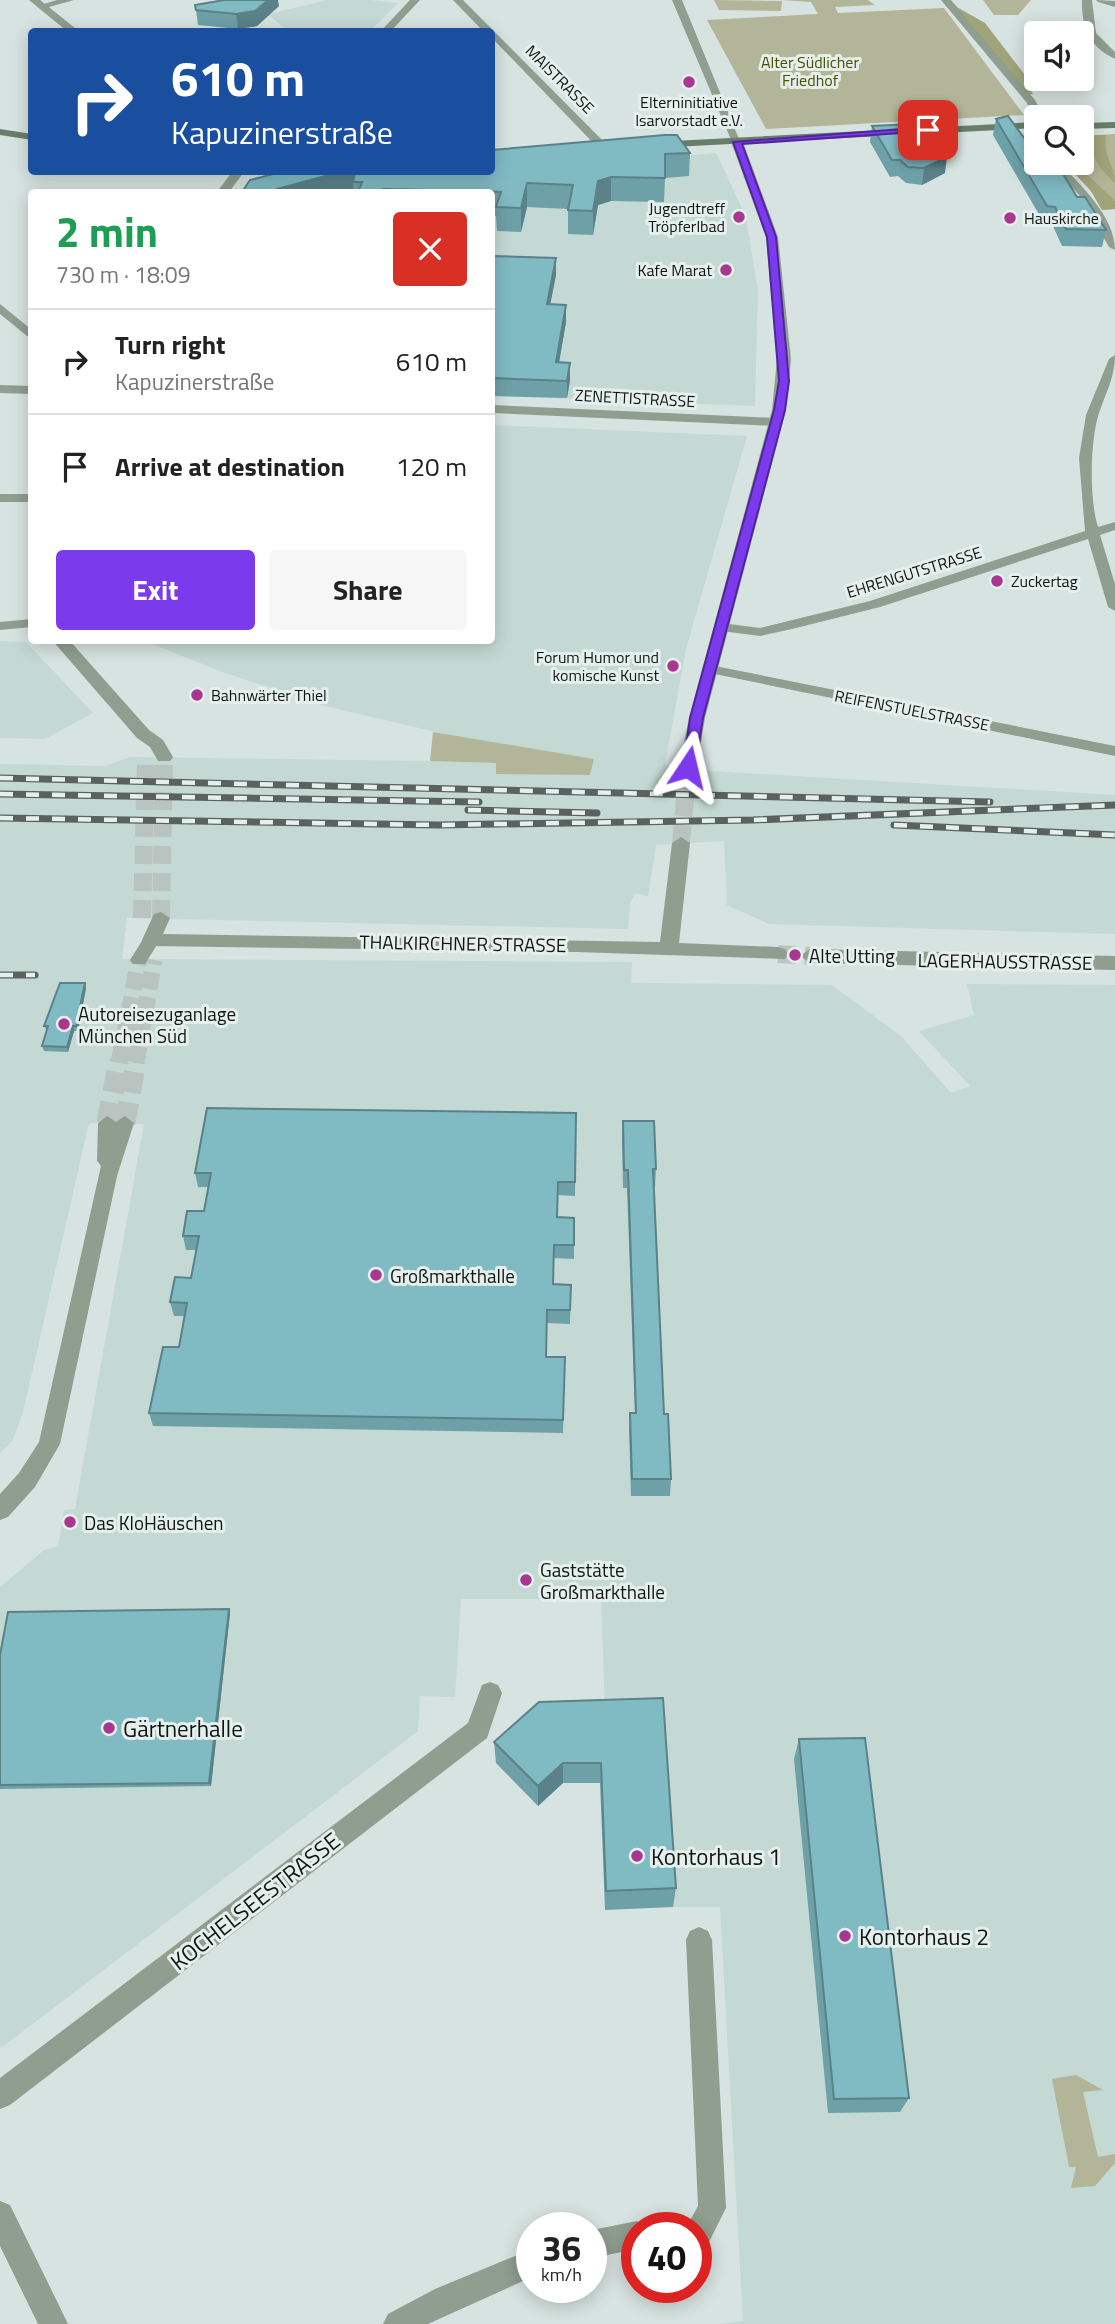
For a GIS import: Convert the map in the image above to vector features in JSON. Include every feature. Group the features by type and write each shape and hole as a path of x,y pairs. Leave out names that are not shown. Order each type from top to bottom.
{"main road":[{"path":"1094,126 1115,125"},
{"path":"647,149 722,147 737,142 1024,126"},
{"path":"0,132 28,136"},
{"path":"605,149 620,150 590,152 605,149"}],"street":[{"path":"38,3 69,0"},
{"path":"388,28 415,0"},
{"name":"MAISTRASSE","path":"458,0 487,28"},
{"path":"677,0 684,23 737,142 772,237 784,359 782,399 709,669 688,767"},
{"path":"946,0 1030,105"},
{"path":"1087,0 1086,26 1100,47 1115,56"},
{"path":"1101,0 1115,4"},
{"path":"38,3 70,28"},
{"name":"MAISTRASSE","path":"495,36 605,149"},
{"path":"1065,175 1083,193 1115,247"},
{"path":"0,309 28,334"},
{"path":"1115,359 1092,415 1086,458 1089,521 1095,533 1115,607"},
{"path":"0,388 28,390"},
{"name":"ZENETTISTRASSE","path":"495,409 776,422"},
{"path":"0,498 28,498"},
{"name":"EHRENGUTSTRASSE","path":"721,627 760,632 803,623 874,604 1115,526"},
{"path":"0,626 28,623"},
{"path":"64,644 143,734 158,744 164,757"},
{"name":"REIFENSTUELSTRASSE","path":"709,669 1115,751"},
{"path":"143,734 146,757"},
{"path":"681,843 669,948 778,954"},
{"path":"146,960 151,940 152,918"},
{"name":"THALKIRCHNER STRASSE","path":"151,940 669,948"},
{"name":"LAGERHAUSSTRASSE","path":"810,956 1115,963"},
{"path":"0,1510 27,1480 49,1444 116,1123"},
{"name":"KOCHELSEESTRASSE","path":"0,2095 478,1730 490,1693"},
{"path":"699,1940 712,2208 710,2212"},
{"path":"0,2215 53,2324"},
{"path":"398,2324 445,2299 516,2270"}],"shaded area":[{"path":"328,0 398,3 373,28 284,28 268,14"},
{"path":"716,153 746,217 758,290 755,406 495,396 495,189 321,189"},
{"path":"495,425 747,436 686,649 665,765 711,771 1115,795 1115,934 769,924 727,905 724,841 656,845 648,896 635,893 630,903 628,929 127,918 122,959 632,962 631,983 832,985 902,1037 951,1093 970,1086 919,1031 974,1015 967,984 1115,985 1115,2324 719,2324 743,2321 720,1907 673,1907 661,1719 605,1713 601,1599 461,1599 455,1697 420,1696 418,1731 1,2048 0,1587 44,1550 58,1546 64,1510 75,1509 144,1124 89,1123 23,1412 13,1440 0,1453 0,764 105,766 130,757 430,761 497,763 496,774 590,775 594,759 474,741 325,706 217,670 152,644 495,644"},
{"path":"0,641 26,642 93,713 45,739 0,738"}],"green space":[{"path":"714,0 782,1 781,11 719,10"},
{"name":"Alter Südlicher Friedhof","path":"781,0 868,0 875,5 835,7 838,13 944,8 1024,115 766,129 707,20 818,14 811,2"},
{"path":"983,0 1031,0 1018,15 994,15"},
{"path":"955,6 985,23 1024,74 1024,91 1031,91 1033,94 1027,95"},
{"path":"1115,134 1115,209 1102,210 1091,191 1076,175 1094,175 1094,135"},
{"path":"1095,135 1106,135 1106,150 1115,183 1096,162"},
{"path":"1076,175 1088,175 1115,201 1115,209 1102,210 1091,191"},
{"path":"433,732 594,759 590,775 496,774 496,763 430,761"},
{"path":"1076,2075 1103,2090 1083,2092 1098,2157 1115,2154 1115,2163 1095,2186 1071,2188 1076,2167 1069,2167 1052,2079"}],"building":[{"path":"224,0 268,0 255,11 236,14 196,10 195,5"},
{"path":"1008,116 1024,138 1024,167 996,119"},
{"path":"912,124 930,151 947,157 924,168 908,167 900,160 892,160 872,126"},
{"path":"677,135 690,153 665,154 665,178 611,177 598,181 593,211 568,210 573,185 527,183 521,208 496,207 501,192 495,192 495,189 359,189 362,182 353,182 354,175 495,175 495,150"},
{"path":"269,175 329,175 277,189 244,189 250,180"},
{"path":"1029,175 1064,175 1077,197 1085,197 1106,230 1066,229 1055,207 1047,206"},
{"path":"495,256 556,258 547,304 566,305 556,362 570,363 567,381 495,378"},
{"name":"Autoreisezuganlage München Süd","path":"60,983 85,983 76,1026 73,1026 67,1047 42,1046 48,1026 44,1026"},
{"name":"Großmarkthalle","path":"207,1108 576,1113 575,1182 558,1182 557,1217 574,1218 574,1245 554,1245 553,1284 571,1285 570,1310 547,1310 546,1357 565,1357 563,1420 149,1413 163,1347 179,1347 187,1303 170,1302 175,1277 191,1278 199,1236 183,1236 187,1211 204,1211 211,1173 195,1173"},
{"path":"623,1121 654,1121 656,1169 653,1169 664,1414 668,1414 671,1479 632,1479 630,1413 636,1413 628,1170 624,1170"},
{"name":"Gärtnerhalle","path":"229,1609 209,1783 0,1785 0,1655 8,1612"},
{"name":"Kontorhaus 1","path":"663,1698 676,1888 606,1891 601,1763 563,1763 538,1786 494,1742 539,1702"},
{"name":"Kontorhaus 2","path":"865,1738 909,2098 834,2099 799,1739"}],"tunnel":[{"path":"142,918 146,757"},
{"path":"161,918 164,757"},
{"path":"681,843 688,767"},
{"path":"778,954 810,956"},
{"path":"119,1063 139,960"},
{"path":"136,1063 154,960"},
{"path":"107,1123 119,1061"},
{"path":"125,1123 136,1061"}],"railway":[{"path":"0,778 990,802"},
{"path":"0,794 479,802"},
{"path":"0,818 438,825 753,820 1115,805"},
{"path":"468,810 597,813"},
{"path":"894,825 1115,835"},
{"path":"0,975 35,975"}],"place":[{"name":"Elterninitiative Isarvorstadt e.V.","path":"689,82"},
{"name":"Jugendtreff Tröpferlbad","path":"739,217"},
{"name":"Hauskirche","path":"1010,218"},
{"name":"Kafe Marat","path":"726,270"},
{"name":"Zuckertag","path":"997,581"},
{"name":"Forum Humor und komische Kunst","path":"673,666"},
{"name":"Bahnwärter Thiel","path":"197,695"},
{"name":"Alte Utting","path":"795,955"},
{"name":"Autoreisezuganlage München Süd","path":"64,1024"},
{"name":"Großmarkthalle","path":"376,1275"},
{"name":"Das KloHäuschen","path":"70,1522"},
{"name":"Gaststätte Großmarkthalle","path":"526,1580"},
{"name":"Gärtnerhalle","path":"109,1728"},
{"name":"Kontorhaus 1","path":"637,1856"},
{"name":"Kontorhaus 2","path":"845,1936"}],"route":[{"path":"688,767 697,718 782,399 784,381 772,237 737,142 928,130"}]}
